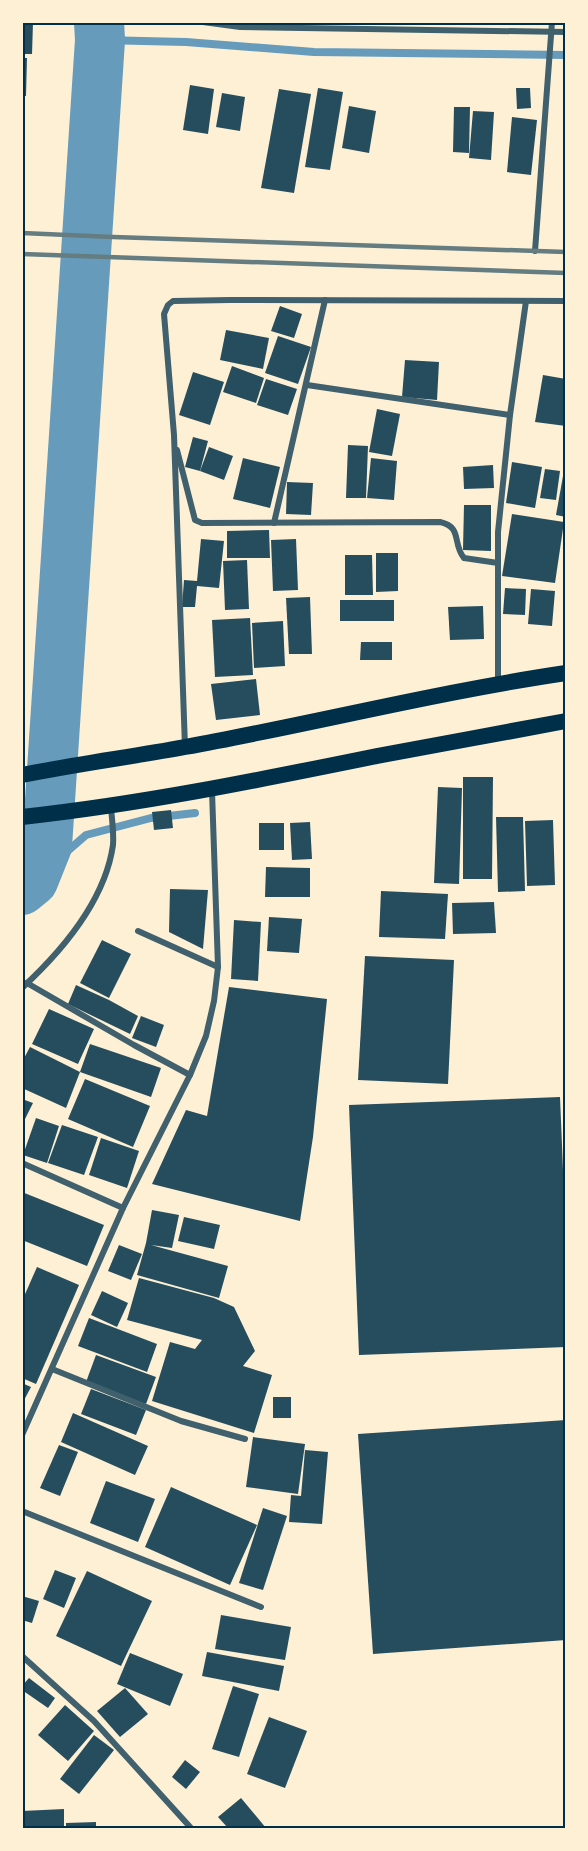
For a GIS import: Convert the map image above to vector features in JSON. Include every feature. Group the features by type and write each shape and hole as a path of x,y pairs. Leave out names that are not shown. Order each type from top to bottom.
{"highway":[{"path":"22,775 185,747 498,683 566,673"},
{"path":"22,817 76,811 111,813 212,789 566,721"}],"street":[{"path":"203,22 240,27 566,32"},
{"path":"535,251 552,22"},
{"path":"274,523 325,300"},
{"path":"185,747 174,435 164,314 168,305 173,301 566,301"},
{"path":"498,683 498,532 510,415 526,301"},
{"path":"307,385 510,415"},
{"path":"174,435 193,515 195,520 202,523 440,522 449,524 455,531 460,553 464,558 498,563"},
{"path":"22,1435 123,1208 190,1075 206,1036 214,1001 218,967 212,789"},
{"path":"111,813 113,843 103,880 89,910 72,934 25,986 190,1075"},
{"path":"138,931 218,967"},
{"path":"22,1163 123,1208"},
{"path":"52,1369 181,1421 245,1439"},
{"path":"22,1511 261,1607"},
{"path":"22,1656 94,1722 191,1828"}],"building":[{"path":"22,22 33,22 32,54 22,54"},
{"path":"22,58 27,58 26,96 22,96"},
{"path":"190,85 214,89 208,134 183,130"},
{"path":"318,88 343,92 330,170 305,167"},
{"path":"516,88 530,88 531,108 517,109"},
{"path":"279,89 311,94 294,193 261,188"},
{"path":"222,93 245,97 240,131 216,127"},
{"path":"349,106 376,111 369,153 342,148"},
{"path":"454,107 470,107 469,153 453,152"},
{"path":"473,111 494,112 491,160 469,158"},
{"path":"512,117 537,120 531,175 507,172"},
{"path":"280,306 302,314 294,338 271,331"},
{"path":"226,330 269,338 263,369 220,360"},
{"path":"278,336 311,347 298,384 265,373"},
{"path":"405,360 439,362 437,400 402,397"},
{"path":"232,366 264,378 256,403 223,392"},
{"path":"193,372 224,382 210,425 179,415"},
{"path":"543,375 566,379 566,426 535,422"},
{"path":"266,379 297,389 288,415 257,405"},
{"path":"377,409 400,414 392,456 369,452"},
{"path":"193,437 208,441 200,471 185,467"},
{"path":"348,445 368,446 366,498 346,498"},
{"path":"209,447 233,456 224,480 200,471"},
{"path":"243,458 280,467 270,508 233,499"},
{"path":"371,458 397,461 394,500 367,498"},
{"path":"512,462 542,467 535,508 506,503"},
{"path":"493,465 494,488 464,489 463,467"},
{"path":"545,469 560,471 556,500 540,498"},
{"path":"563,476 566,477 566,517 556,515"},
{"path":"287,482 313,483 311,515 286,514"},
{"path":"464,505 491,505 491,551 463,550"},
{"path":"512,514 564,522 555,583 502,576"},
{"path":"269,530 270,558 227,558 227,531"},
{"path":"201,539 224,541 219,588 197,586 195,607 182,607 184,580 197,581"},
{"path":"296,539 298,590 273,591 271,540"},
{"path":"376,553 398,553 398,591 376,592"},
{"path":"345,555 372,555 373,595 345,595"},
{"path":"247,560 249,609 225,610 223,561"},
{"path":"505,588 526,589 525,615 503,614"},
{"path":"531,589 555,591 552,626 528,624"},
{"path":"310,597 312,654 289,654 286,598"},
{"path":"340,600 394,600 394,621 340,621"},
{"path":"483,606 484,639 450,640 448,607"},
{"path":"250,618 253,675 215,677 212,620"},
{"path":"283,621 285,666 254,668 252,623"},
{"path":"361,642 392,642 392,660 360,660"},
{"path":"256,679 260,715 216,720 211,684"},
{"path":"463,777 493,777 492,879 463,879"},
{"path":"438,787 462,788 459,884 434,883"},
{"path":"171,810 173,828 154,830 152,812"},
{"path":"496,817 523,817 525,891 498,892"},
{"path":"553,820 555,885 527,886 525,821"},
{"path":"310,822 312,859 292,860 290,823"},
{"path":"259,823 284,823 284,850 259,850"},
{"path":"266,867 310,868 310,897 265,897"},
{"path":"170,889 208,890 203,949 169,932"},
{"path":"381,891 448,894 445,939 379,937"},
{"path":"494,902 496,933 453,934 452,903"},
{"path":"269,917 302,919 299,953 267,951"},
{"path":"234,920 261,922 258,981 231,979"},
{"path":"102,940 131,954 109,998 80,983"},
{"path":"365,956 454,960 448,1084 358,1080"},
{"path":"76,985 138,1016 130,1034 68,1004"},
{"path":"229,987 327,999 313,1137 300,1221 152,1184 186,1110 207,1116"},
{"path":"49,1009 94,1029 78,1064 32,1044"},
{"path":"141,1016 164,1025 156,1047 132,1038"},
{"path":"90,1044 161,1068 151,1097 80,1072"},
{"path":"30,1047 80,1072 66,1108 22,1088 22,1062"},
{"path":"85,1079 150,1106 133,1147 68,1119"},
{"path":"560,1097 566,1243 566,1347 359,1355 349,1105"},
{"path":"22,1099 33,1103 22,1125"},
{"path":"36,1118 59,1126 47,1163 23,1155"},
{"path":"62,1125 98,1137 84,1175 48,1163"},
{"path":"101,1138 139,1151 127,1188 89,1175"},
{"path":"22,1192 104,1225 87,1266 22,1240"},
{"path":"152,1210 179,1215 172,1248 151,1245 228,1266 219,1298 137,1275"},
{"path":"184,1217 220,1225 214,1249 178,1241"},
{"path":"119,1245 142,1254 131,1280 108,1271"},
{"path":"37,1267 79,1285 36,1384 22,1378 22,1301"},
{"path":"139,1278 214,1298 234,1307 255,1351 243,1366 272,1375 254,1433 152,1401 170,1342 195,1349 202,1340 127,1320"},
{"path":"102,1291 128,1303 117,1327 91,1315"},
{"path":"89,1318 157,1344 147,1372 78,1346"},
{"path":"96,1355 156,1377 146,1404 86,1382"},
{"path":"22,1383 31,1387 22,1404"},
{"path":"91,1389 146,1410 136,1435 81,1414"},
{"path":"273,1397 291,1397 291,1418 273,1418"},
{"path":"73,1413 148,1446 135,1475 61,1442"},
{"path":"566,1420 566,1640 373,1654 358,1434"},
{"path":"253,1437 305,1444 298,1494 246,1487"},
{"path":"59,1445 78,1452 60,1496 40,1488"},
{"path":"305,1450 328,1452 322,1524 289,1522 291,1495 301,1496"},
{"path":"106,1481 155,1499 138,1542 90,1523"},
{"path":"171,1487 257,1525 230,1585 145,1547"},
{"path":"263,1508 287,1516 263,1590 239,1583"},
{"path":"55,1570 76,1578 64,1608 43,1599"},
{"path":"87,1571 152,1601 121,1666 56,1636"},
{"path":"22,1596 39,1601 32,1623 22,1620"},
{"path":"221,1615 291,1627 285,1660 215,1649"},
{"path":"207,1652 284,1666 279,1691 202,1676"},
{"path":"130,1653 183,1674 170,1706 117,1684"},
{"path":"29,1678 55,1698 48,1708 22,1690 22,1686"},
{"path":"233,1686 259,1694 239,1757 212,1749"},
{"path":"125,1688 148,1714 120,1737 97,1711"},
{"path":"65,1705 94,1731 68,1761 38,1735"},
{"path":"269,1717 307,1731 285,1788 247,1774"},
{"path":"94,1735 114,1750 79,1794 60,1779"},
{"path":"185,1760 200,1772 186,1789 172,1777"},
{"path":"241,1798 266,1828 228,1828 218,1817"},
{"path":"64,1809 64,1828 22,1828 22,1811"},
{"path":"96,1822 96,1828 66,1828 66,1823"}],"waterway":[{"path":"22,890 33,881 47,846 100,40 99,22"},
{"path":"100,40 186,42 314,52 566,55"},
{"path":"33,881 86,835 151,818 195,813"}],"railway":[{"path":"22,233 566,252"},
{"path":"22,254 566,273"}]}
